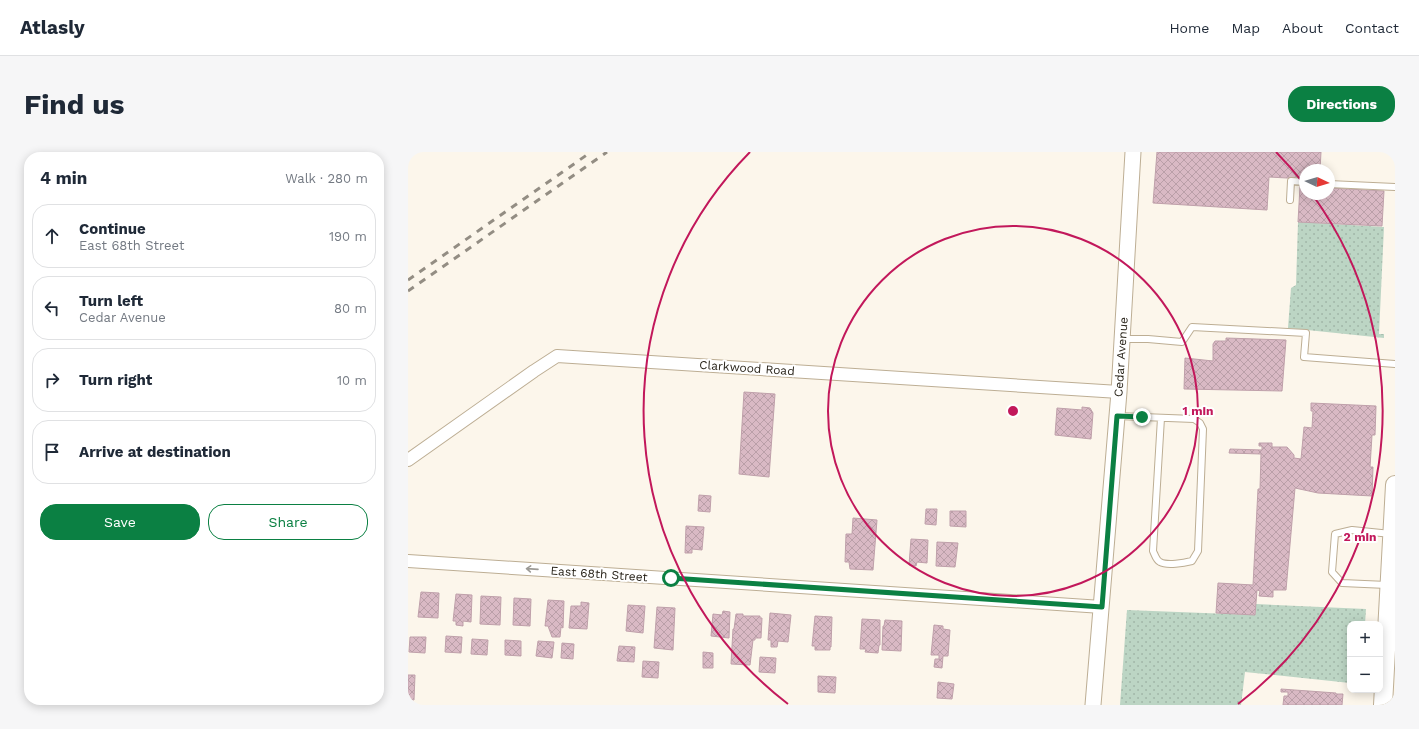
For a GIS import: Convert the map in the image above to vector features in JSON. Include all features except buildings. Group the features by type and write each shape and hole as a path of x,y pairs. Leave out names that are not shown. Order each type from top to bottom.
{"main road":[{"path":"1383,705 1395,485"}],"street":[{"name":"Cedar Avenue","path":"1093,705 1119,392 1133,152"},
{"name":"Clarkwood Road","path":"408,460 557,356 1119,392"},
{"name":"East 68th Street","path":"408,561 1102,607"}],"lane":[{"path":"1290,200 1291,181 1299,182"},
{"path":"1335,184 1395,187"},
{"path":"1122,339 1148,339 1182,342 1192,327 1306,333 1304,357 1395,364"},
{"path":"1117,416 1194,419 1200,423 1203,429 1198,551 1192,561 1181,564 1160,563 1156,560 1154,551 1161,418"},
{"path":"1390,585 1342,583 1332,572 1335,534 1352,530 1392,534"}],"green space":[{"path":"1298,222 1384,227 1379,334 1384,334 1384,338 1288,328 1291,288 1296,285"},
{"path":"1256,604 1366,609 1365,621 1347,621 1347,683 1245,672 1241,705 1120,705 1127,610 1255,615"}],"railway":[{"path":"408,280 591,152"},
{"path":"408,291 607,152"}],"route":[{"path":"671,578 1102,607 1117,416 1142,417"}]}
